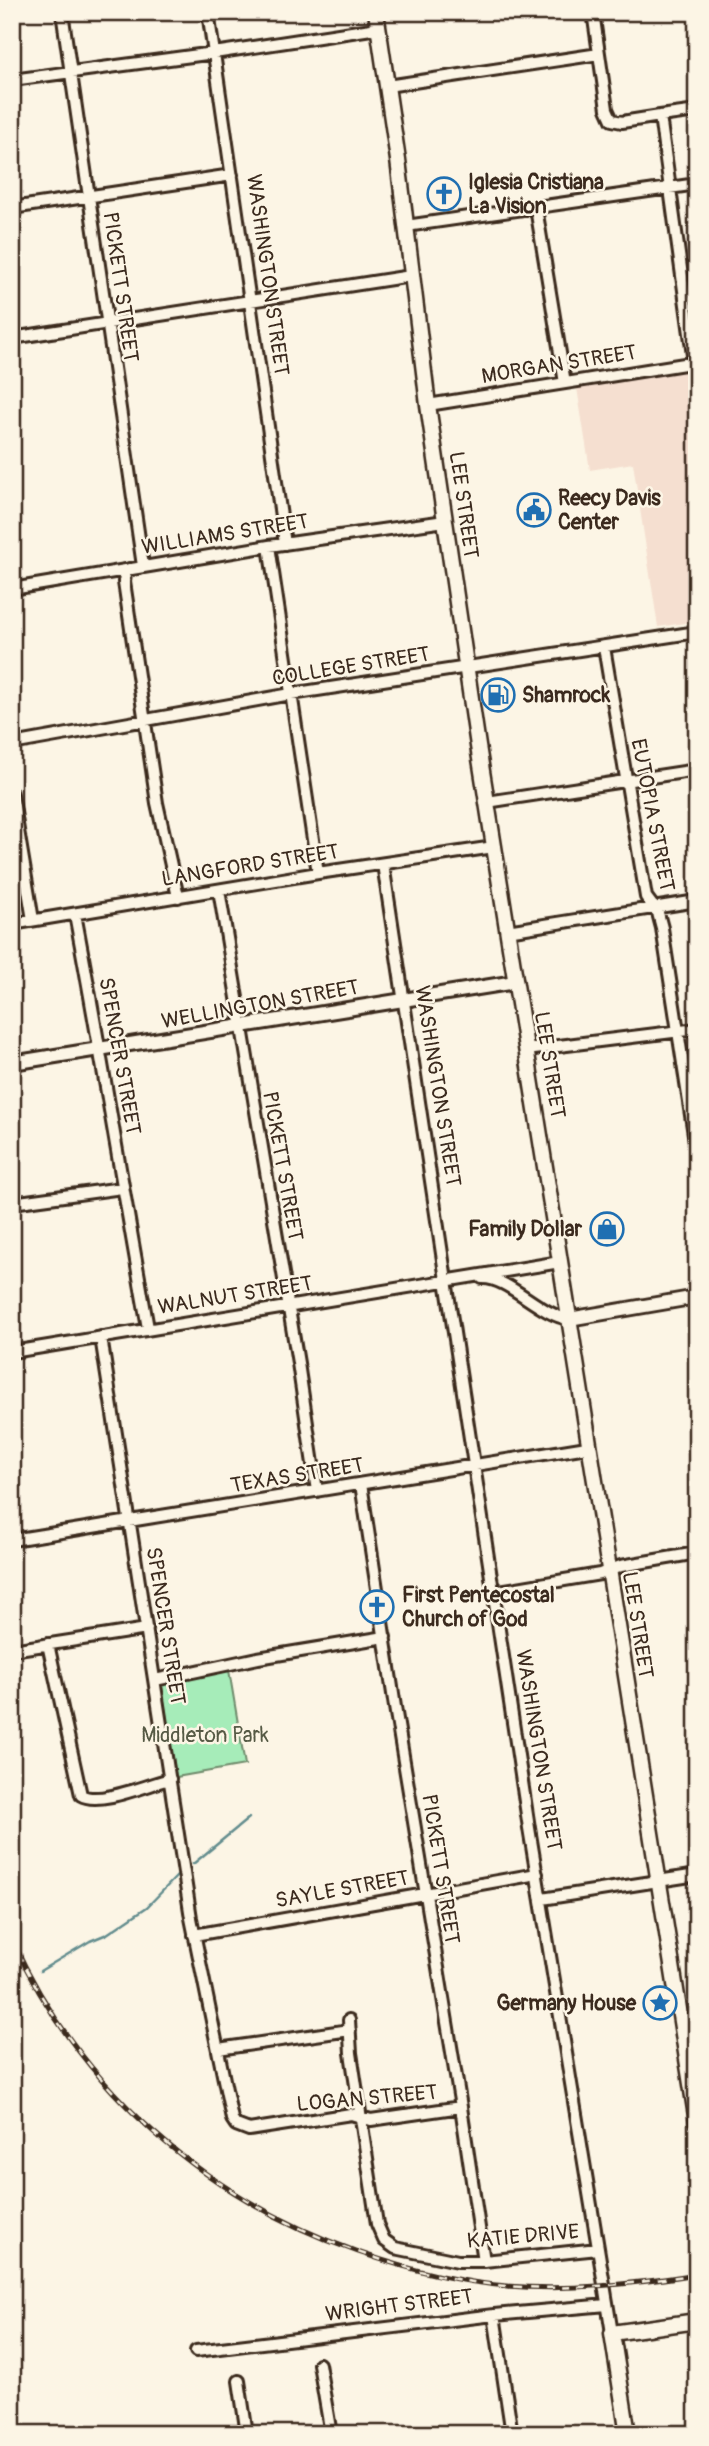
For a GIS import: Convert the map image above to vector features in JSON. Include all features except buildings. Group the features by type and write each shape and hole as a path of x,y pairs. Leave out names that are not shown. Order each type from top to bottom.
{"main road":[{"name":"LEE STREET","path":"376,12 428,405 486,802 697,2122"},
{"path":"612,2333 693,2322"},
{"name":"WASHINGTON STREET","path":"612,2333 628,2434"}],"street":[{"name":"PICKETT STREET","path":"62,12 143,566"},
{"name":"WASHINGTON STREET","path":"208,12 285,544"},
{"path":"593,12 608,115 612,120 622,122 697,111"},
{"path":"12,80 378,28"},
{"path":"387,86 599,54"},
{"path":"660,116 695,363"},
{"path":"12,208 232,175"},
{"path":"406,226 697,184"},
{"path":"536,208 565,383"},
{"path":"12,338 411,275"},
{"name":"MORGAN STREET","path":"428,405 695,363"},
{"name":"WILLIAMS STREET","path":"12,589 268,546 445,521"},
{"path":"268,546 318,873"},
{"path":"129,569 124,582 158,803 178,897"},
{"name":"COLLEGE STREET","path":"12,744 291,695 697,632"},
{"name":"EUTOPIA STREET","path":"604,647 646,897 655,908 662,928 697,1154"},
{"path":"486,802 697,771"},
{"path":"12,794 33,920"},
{"name":"LANGFORD STREET","path":"12,924 494,847"},
{"name":"WASHINGTON STREET","path":"383,864 493,1592 612,2333"},
{"name":"PICKETT STREET","path":"219,890 298,1361 317,1491"},
{"path":"507,931 697,901"},
{"name":"SPENCER STREET","path":"75,914 148,1328"},
{"name":"WELLINGTON STREET","path":"12,1063 515,982"},
{"path":"526,1050 697,1030"},
{"path":"12,1203 122,1188"},
{"name":"WALNUT STREET","path":"12,1352 560,1262"},
{"name":"WALNUT STREET","path":"465,1278 487,1277 500,1282 547,1312 569,1319"},
{"path":"569,1319 697,1297"},
{"name":"SPENCER STREET","path":"101,1337 194,1935 229,2111 236,2125"},
{"name":"TEXAS STREET","path":"12,1540 587,1447"},
{"name":"PICKETT STREET","path":"361,1484 484,2261"},
{"path":"493,1592 600,1574 621,1566 697,1553"},
{"path":"12,1650 147,1629"},
{"path":"155,1680 258,1658 385,1637"},
{"path":"48,1644 81,1796 89,1800 106,1798 170,1779"},
{"name":"SAYLE STREET","path":"194,1935 537,1874"},
{"path":"542,1899 697,1875"},
{"path":"218,2049 349,2025 361,2118"},
{"name":"LOGAN STREET","path":"236,2125 249,2130 351,2114 371,2120 461,2107"},
{"name":"KATIE DRIVE","path":"361,2118 379,2230 384,2240 396,2248 458,2262 598,2249"},
{"name":"WRIGHT STREET","path":"196,2351 494,2315 607,2305"},
{"path":"494,2315 512,2434"},
{"path":"319,2364 331,2434"},
{"path":"239,2381 247,2434"}],"shaded area":[{"path":"697,370 697,621 658,627 633,463 590,470 577,388"},
{"path":"697,1036 697,1112 685,1038"}],"green space":[{"name":"Middleton Park","path":"229,1670 245,1765 176,1777 161,1682"}],"waterway":[{"path":"193,1864 249,1818"},
{"path":"40,1971 107,1934 147,1907 177,1876"}],"railway":[{"path":"12,1939 40,1993 73,2043 111,2089 153,2131 199,2169 249,2201 302,2229 395,2264 450,2278 488,2284 579,2287 626,2284 697,2274"}],"place":[{"name":"Iglesia Cristiana La Vision","path":"444,194"},
{"name":"Reecy Davis Center","path":"534,510"},
{"name":"Shamrock","path":"498,695"},
{"name":"Family Dollar","path":"607,1229"},
{"name":"First Pentecostal Church of God","path":"377,1607"},
{"name":"Germany House","path":"660,2003"}]}
